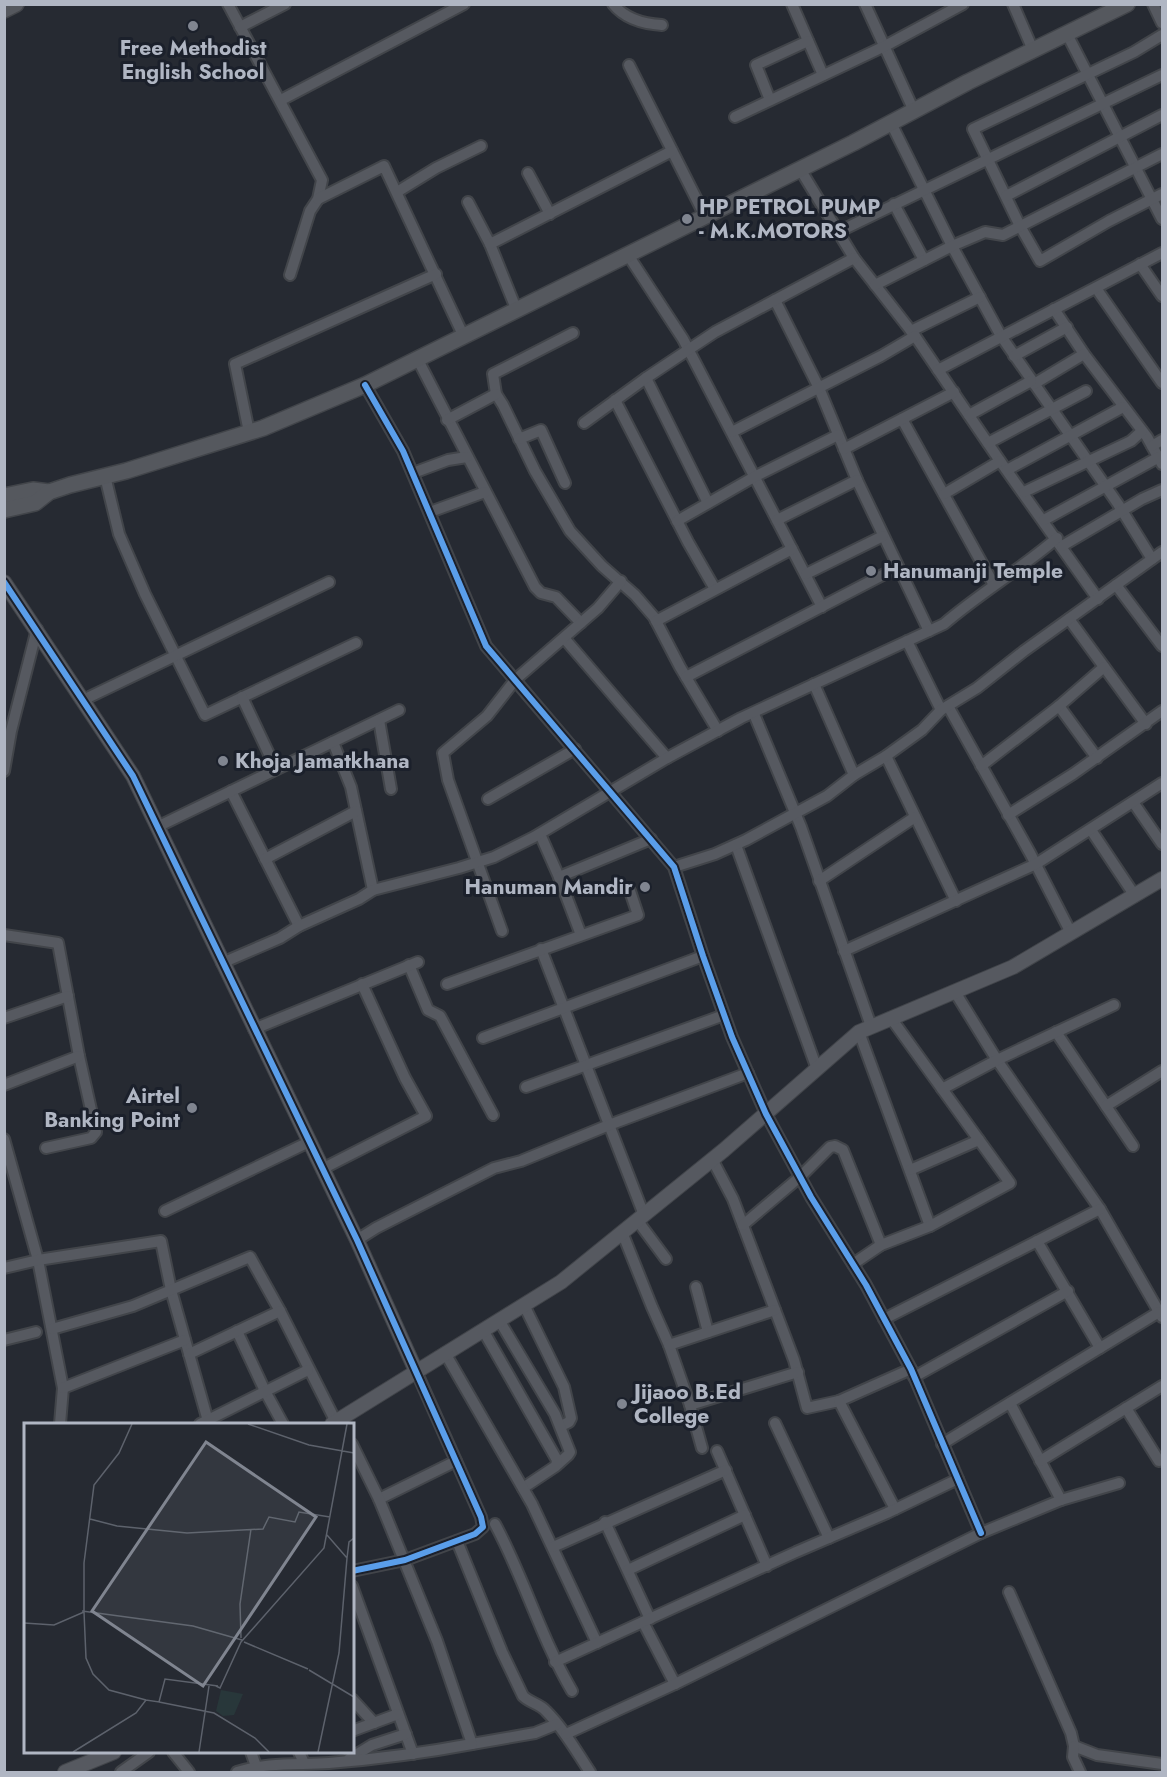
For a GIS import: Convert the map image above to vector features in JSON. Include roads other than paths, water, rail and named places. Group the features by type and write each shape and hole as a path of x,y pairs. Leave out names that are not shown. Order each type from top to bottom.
{"main road":[{"path":"4,10 16,4"},
{"path":"4,510 35,503 49,492 249,432 365,385 1127,4"},
{"path":"4,496 33,490 49,492"}],"street":[{"path":"228,4 322,180 318,199 310,211 290,275"},
{"path":"240,27 285,4"},
{"path":"281,100 464,4"},
{"path":"613,4 620,13 645,24 662,25"},
{"path":"792,4 823,75"},
{"path":"865,4 914,111"},
{"path":"735,117 885,46 963,4"},
{"path":"1013,4 1034,50"},
{"path":"1153,4 1162,23"},
{"path":"1067,34 1136,167 1157,197 1162,219"},
{"path":"1157,197 1109,221 1041,261 1020,226 973,129 1134,52 1162,35"},
{"path":"770,100 756,65 808,41"},
{"path":"629,65 705,216"},
{"path":"838,232 1162,75"},
{"path":"1006,196 1162,116"},
{"path":"891,123 952,246 1001,336 1105,485 1152,559"},
{"path":"397,192 436,168 481,146"},
{"path":"490,244 672,151"},
{"path":"875,285 985,232 1002,235 1162,154"},
{"path":"318,199 384,166 464,337"},
{"path":"800,169 854,258 913,333 1000,461 1098,598"},
{"path":"528,172 550,214"},
{"path":"468,202 490,244 517,310"},
{"path":"894,204 924,260"},
{"path":"939,370 1162,253"},
{"path":"628,255 688,350 822,607"},
{"path":"584,423 715,332 854,258"},
{"path":"1140,264 1162,297"},
{"path":"249,432 235,364 436,274"},
{"path":"1096,288 1162,383"},
{"path":"732,432 881,356 913,333 980,297"},
{"path":"775,300 819,388 857,480 929,631"},
{"path":"1044,520 1105,485 1161,460 1054,309"},
{"path":"1014,356 1067,327"},
{"path":"573,333 493,374 496,394 535,471 570,531 602,566 621,581 656,621 718,731"},
{"path":"969,415 1084,354"},
{"path":"418,360 447,420 536,587 541,593 556,597 581,623"},
{"path":"646,378 708,503"},
{"path":"365,385 403,451 486,646 674,867 724,1015 766,1114 913,1373 981,1533"},
{"path":"988,443 1086,391"},
{"path":"844,449 954,392"},
{"path":"447,420 496,394"},
{"path":"615,400 714,589"},
{"path":"1007,470 1123,407"},
{"path":"902,419 994,585"},
{"path":"519,439 541,430 565,483"},
{"path":"1024,492 1131,441 1142,431"},
{"path":"677,521 754,477 838,435"},
{"path":"1152,446 1162,440"},
{"path":"413,473 448,460 467,457"},
{"path":"944,494 1000,461"},
{"path":"105,476 119,534 174,655 205,715 356,643"},
{"path":"777,520 857,480"},
{"path":"222,963 280,938 298,926 373,890 494,857 540,834 667,758 741,718 754,714 944,624 994,585 1059,542 1162,490"},
{"path":"430,512 485,492"},
{"path":"806,574 883,536"},
{"path":"656,621 792,549"},
{"path":"674,867 691,863 736,844 827,796 854,775 886,756 922,730 944,708 977,688 1024,651 1162,552"},
{"path":"686,676 898,567"},
{"path":"502,931 448,780 443,753 487,716 516,679 598,608 621,581"},
{"path":"4,582 133,776 357,1240 483,1523 483,1527 475,1534 457,1541 405,1560 354,1571"},
{"path":"83,700 329,582"},
{"path":"1116,585 1161,642"},
{"path":"1069,619 1146,724"},
{"path":"4,771 8,730 37,629"},
{"path":"564,638 667,758"},
{"path":"908,641 944,708 981,766 1036,864 1071,933"},
{"path":"981,766 1059,706 1104,667"},
{"path":"814,684 854,775"},
{"path":"242,697 276,769"},
{"path":"1059,706 1097,758"},
{"path":"157,827 399,710"},
{"path":"1008,815 1097,758 1162,711"},
{"path":"754,714 795,814 844,951 865,1029 930,1226"},
{"path":"379,720 391,789"},
{"path":"333,742 351,787 373,890"},
{"path":"488,799 575,748"},
{"path":"886,756 956,902"},
{"path":"844,951 1036,864 1162,783"},
{"path":"231,791 298,926"},
{"path":"1132,802 1162,844"},
{"path":"265,859 356,812"},
{"path":"819,881 915,817"},
{"path":"1091,830 1135,896"},
{"path":"540,834 581,935"},
{"path":"559,877 651,839"},
{"path":"736,844 817,1069"},
{"path":"52,1329 133,1306 250,1257 338,1423 416,1371 561,1282 712,1159 865,1029 1013,967 1161,882"},
{"path":"447,984 638,915 630,891"},
{"path":"4,935 58,943 96,1132 91,1138 46,1148"},
{"path":"541,949 609,1125 641,1217 666,1259"},
{"path":"483,1038 703,956"},
{"path":"254,1029 414,963 428,1010 440,1016 493,1115"},
{"path":"322,1169 426,1116 405,1078 362,984"},
{"path":"942,1444 1100,1348 1161,1315 1100,1209 997,1060 955,992"},
{"path":"4,1018 68,996"},
{"path":"942,1089 997,1060 1114,1005"},
{"path":"526,1087 724,1015"},
{"path":"853,1264 881,1245 930,1226 1010,1183 891,1018"},
{"path":"1056,1032 1133,1146"},
{"path":"4,1085 79,1056"},
{"path":"1106,1106 1162,1071"},
{"path":"357,1240 494,1168 521,1161 748,1073"},
{"path":"4,1139 38,1260 52,1329 63,1388 60,1423"},
{"path":"910,1170 979,1140"},
{"path":"165,1211 309,1142"},
{"path":"743,1225 801,1176 830,1147 839,1146 843,1150 881,1245"},
{"path":"712,1159 733,1199 743,1225 798,1372 807,1408 839,1401 913,1373 1068,1291"},
{"path":"884,1319 1100,1209"},
{"path":"622,1232 669,1345 702,1448"},
{"path":"4,1268 38,1260 159,1240 162,1244 204,1423 308,1370"},
{"path":"1038,1241 1100,1348"},
{"path":"696,1287 708,1332"},
{"path":"524,1305 564,1387 571,1418 569,1422 561,1426"},
{"path":"669,1345 775,1310"},
{"path":"189,1354 280,1311"},
{"path":"499,1320 561,1426 570,1452 558,1464 523,1488"},
{"path":"483,1330 558,1464"},
{"path":"237,1331 282,1423"},
{"path":"4,1340 36,1332"},
{"path":"63,1388 185,1340"},
{"path":"445,1353 540,1519 597,1643"},
{"path":"690,1405 798,1372"},
{"path":"1040,1461 1162,1386"},
{"path":"839,1401 895,1509"},
{"path":"1010,1403 1060,1500"},
{"path":"1126,1408 1160,1461"},
{"path":"223,1413 226,1423"},
{"path":"775,1423 829,1538"},
{"path":"354,1448 405,1560 437,1641 471,1744"},
{"path":"717,1451 767,1566"},
{"path":"379,1499 456,1461"},
{"path":"553,1547 726,1470"},
{"path":"555,1662 958,1479"},
{"path":"566,1734 675,1684 981,1533 1060,1500 1119,1483"},
{"path":"628,1570 745,1515"},
{"path":"605,1522 628,1570 647,1621 675,1684"},
{"path":"495,1524 512,1555 555,1662 572,1691"},
{"path":"457,1541 517,1686 527,1701 544,1708 566,1734 590,1773"},
{"path":"354,1592 413,1754"},
{"path":"1009,1592 1071,1733 1074,1746 1073,1757 1080,1773"},
{"path":"354,1701 374,1723"},
{"path":"354,1730 398,1714"},
{"path":"237,1773 256,1766 304,1763 326,1757 347,1761 413,1754 535,1733 557,1724"},
{"path":"347,1761 368,1746 406,1734"},
{"path":"1074,1746 1097,1755 1162,1764"},
{"path":"65,1773 112,1753"},
{"path":"121,1773 148,1753"},
{"path":"174,1753 189,1773"},
{"path":"251,1753 256,1766"},
{"path":"299,1753 304,1763"}],"place":[{"name":"Free Methodist English School","path":"193,26"},
{"name":"HP PETROL PUMP - M.K.MOTORS","path":"687,219"},
{"name":"Hanumanji Temple","path":"871,571"},
{"name":"Khoja Jamatkhana","path":"223,761"},
{"name":"Hanuman Mandir","path":"645,887"},
{"name":"Airtel Banking Point","path":"192,1108"},
{"name":"Jijaoo B.Ed College","path":"622,1404"}]}
